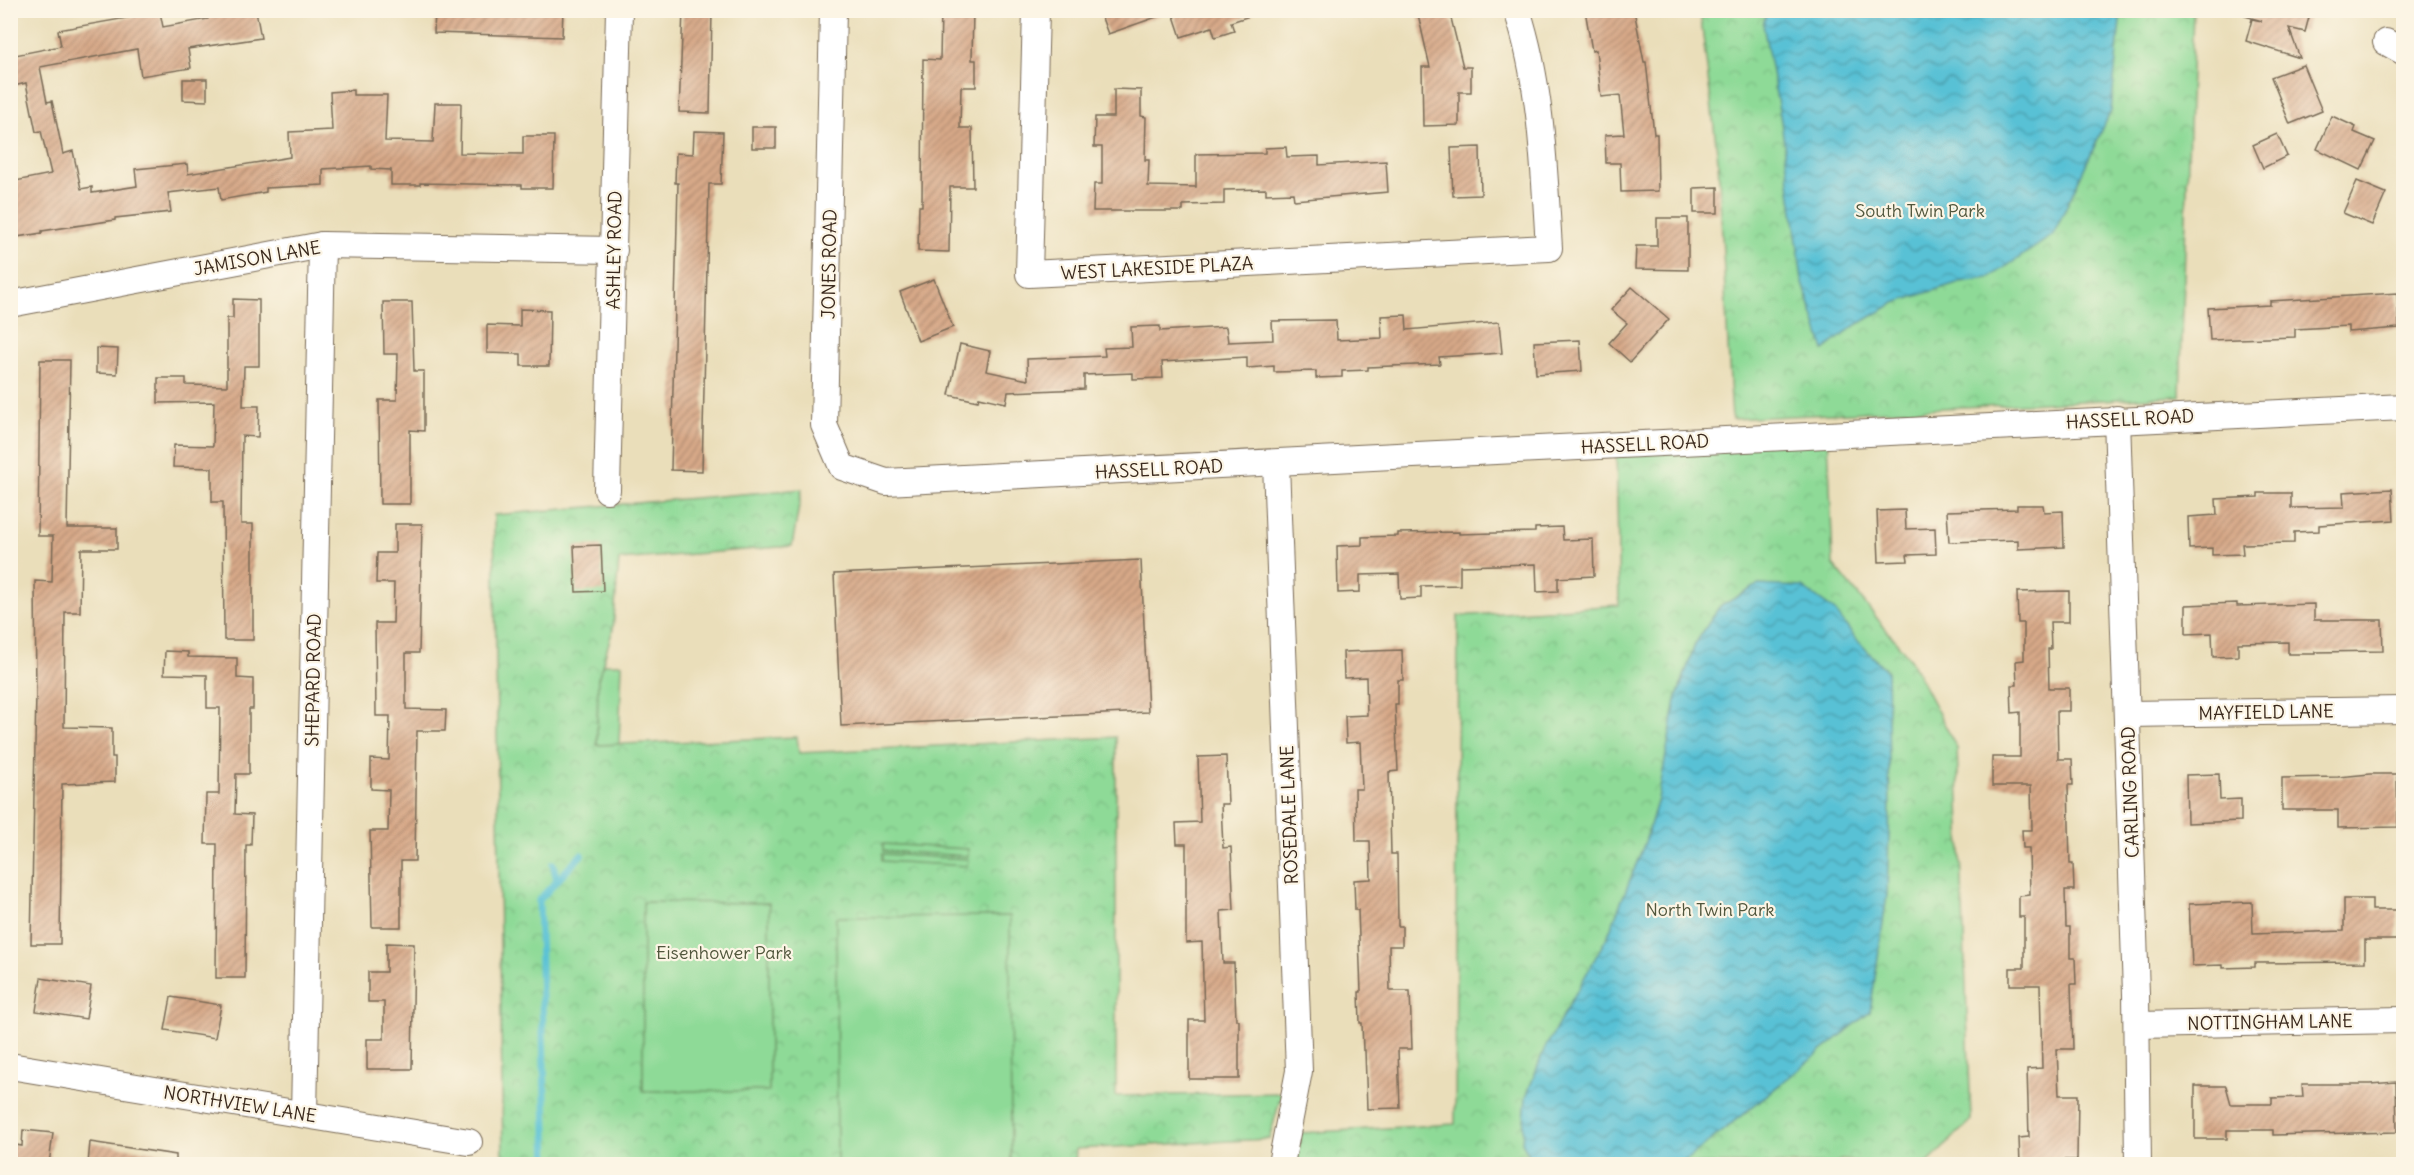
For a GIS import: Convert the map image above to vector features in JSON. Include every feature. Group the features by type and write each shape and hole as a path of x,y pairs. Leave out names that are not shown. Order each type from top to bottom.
{"street":[{"name":"ASHLEY ROAD","path":"607,490 619,10"},
{"name":"JONES ROAD","path":"833,10 824,425 842,467 886,482"},
{"name":"WEST LAKESIDE PLAZA","path":"1036,10 1029,274 1549,249 1538,99 1517,10"},
{"name":"JAMISON LANE","path":"10,304 322,245 614,250"},
{"name":"SHEPARD ROAD","path":"304,1114 322,245"},
{"name":"HASSELL ROAD","path":"886,482 1276,464 2117,419 2403,407"},
{"name":"CARLING ROAD","path":"2117,419 2137,1025 2138,1164"},
{"name":"ROSEDALE LANE","path":"1276,464 1299,1071 1281,1164"},
{"name":"MAYFIELD LANE","path":"2127,714 2403,710"},
{"name":"NOTTINGHAM LANE","path":"2137,1025 2403,1020"},
{"name":"NORTHVIEW LANE","path":"10,1066 469,1142"}],"green space":[{"name":"South Twin Park","path":"1700,11 2193,11 2180,396 1732,419 1718,160"},
{"name":"North Twin Park","path":"1828,434 1833,564 1910,659 1957,748 1971,1120 1927,1164 1884,1164 1841,1160 1834,1164 1297,1164 1300,1133 1455,1124 1458,616 1619,605 1616,446"},
{"name":"Eisenhower Park","path":"802,489 792,546 619,560 613,629 598,679 597,745 797,737 799,753 1116,737 1116,1096 1282,1093 1269,1139 1076,1149 1075,1164 503,1164 494,515"},
{"path":"603,664 622,664 619,744 597,745 598,679"},
{"path":"883,844 968,849 968,856 883,851"},
{"path":"882,854 968,859 967,866 882,861"},
{"path":"643,902 769,903 769,1091 643,1091"},
{"path":"1010,916 1011,1164 837,1164 836,917"}],"water":[{"path":"1768,10 2121,11 2111,111 2053,235 1989,278 1960,282 1895,303 1853,327 1824,350 1802,280 1781,121 1763,24"},
{"path":"1758,585 1802,587 1835,611 1855,638 1887,671 1890,806 1887,895 1870,1012 1681,1164 1534,1164 1522,1142 1526,1097 1544,1050 1608,935 1645,842 1658,799 1676,700 1695,644 1719,607"}],"building":[{"path":"435,10 563,10 562,37 434,33"},
{"path":"683,10 712,10 710,113 679,112"},
{"path":"941,10 973,10 972,60 976,60 976,87 961,87 960,128 972,128 973,187 950,187 949,252 918,251 919,206 922,206 923,59 940,60"},
{"path":"1099,10 1168,10 1168,13 1108,34"},
{"path":"1172,10 1253,10 1253,15 1231,22 1234,31 1215,37 1212,27 1181,37"},
{"path":"1417,10 1449,10 1463,67 1471,67 1471,92 1459,92 1459,125 1423,126 1422,67 1430,67"},
{"path":"1585,10 1634,10 1644,62 1646,62 1654,134 1657,134 1658,191 1621,192 1620,163 1606,163 1605,135 1624,134 1620,95 1601,97 1596,50 1592,51"},
{"path":"2246,10 2311,10 2305,32 2289,28 2300,58 2246,41 2252,19 2262,21 2245,16"},
{"path":"207,11 256,11 261,38 188,49 191,68 141,76 137,49 40,67 47,102 52,101 63,154 73,151 81,189 92,187 92,193 137,186 135,169 187,164 188,174 290,157 289,132 332,130 330,92 353,90 353,95 387,95 385,141 433,142 435,103 461,103 460,153 523,154 523,136 554,136 553,188 522,188 522,185 420,183 420,185 391,185 391,170 371,169 371,166 323,169 323,185 266,188 266,192 221,200 219,187 168,193 171,212 115,218 115,220 10,238 10,182 51,174 41,131 36,132 26,83 10,87 10,56 61,46 58,30 160,12 163,27 208,19"},
{"path":"2303,65 2322,111 2290,124 2271,77"},
{"path":"183,79 207,79 207,101 183,100"},
{"path":"1114,89 1141,90 1141,116 1146,117 1145,160 1149,160 1148,186 1196,187 1196,154 1265,153 1265,148 1286,147 1287,157 1319,156 1319,165 1386,161 1388,192 1294,200 1293,193 1266,194 1266,189 1224,190 1224,204 1183,205 1183,211 1093,211 1094,184 1102,184 1102,147 1094,147 1095,117 1114,117"},
{"path":"2332,116 2356,127 2354,132 2375,141 2361,170 2317,149"},
{"path":"752,127 776,127 776,148 752,148"},
{"path":"694,131 723,132 721,184 709,184 702,471 671,470 678,183 675,183 676,153 693,154"},
{"path":"2277,134 2287,156 2263,168 2253,145"},
{"path":"1480,147 1481,195 1453,196 1451,148"},
{"path":"2357,181 2386,193 2372,225 2343,213"},
{"path":"1718,187 1718,213 1694,213 1694,188"},
{"path":"1657,218 1688,218 1688,270 1635,269 1636,246 1657,246"},
{"path":"934,279 953,327 918,341 900,292"},
{"path":"1632,287 1669,319 1630,362 1609,343 1627,323 1611,310"},
{"path":"2397,293 2399,328 2348,332 2348,326 2295,329 2295,337 2210,340 2208,308 2270,305 2270,301"},
{"path":"233,299 259,300 259,366 244,366 243,406 259,406 258,437 242,436 241,524 253,524 253,640 224,640 223,502 212,502 212,468 173,467 174,445 213,446 214,402 158,403 158,378 186,378 186,385 227,386 227,318 233,318"},
{"path":"383,302 412,302 414,371 424,371 424,431 410,430 410,504 380,504 379,400 397,400 398,354 384,354"},
{"path":"520,309 550,310 549,366 521,366 521,354 487,353 487,325 520,326"},
{"path":"1406,315 1407,330 1499,322 1502,353 1439,357 1440,364 1368,367 1368,370 1342,371 1342,377 1316,378 1316,371 1274,372 1274,366 1247,368 1247,357 1162,362 1163,378 1133,379 1133,373 1084,375 1084,389 1008,392 1006,403 979,397 978,401 949,395 960,344 990,351 986,371 1028,380 1027,359 1105,356 1104,348 1132,347 1131,327 1160,326 1160,331 1226,327 1228,342 1273,340 1272,321 1336,320 1337,340 1382,338 1381,316"},
{"path":"1580,340 1582,371 1536,374 1534,342"},
{"path":"96,348 118,349 117,374 96,373"},
{"path":"40,360 70,360 67,528 117,528 117,549 81,549 80,612 65,612 64,727 112,728 115,782 62,784 60,944 31,944 36,694 35,581 52,582 53,536 38,536"},
{"path":"2392,489 2394,520 2319,525 2319,531 2294,532 2294,543 2242,544 2243,554 2212,555 2212,548 2189,549 2188,517 2217,515 2216,499 2258,497 2258,493 2291,493 2291,508 2344,507 2343,492"},
{"path":"2017,505 2043,505 2044,512 2063,511 2064,547 2018,549 2018,540 1949,542 1947,511 2017,509"},
{"path":"1905,510 1906,529 1935,528 1936,554 1907,555 1908,561 1879,562 1877,511"},
{"path":"395,524 422,524 419,653 406,653 406,709 446,710 445,731 417,731 415,861 401,861 401,927 372,927 370,831 388,831 389,790 371,789 371,759 389,760 390,716 376,716 375,623 393,623 394,583 376,583 377,553 395,553"},
{"path":"1562,527 1563,540 1593,539 1594,576 1558,578 1558,591 1537,592 1536,564 1460,566 1460,585 1421,586 1421,598 1400,599 1399,574 1360,575 1360,592 1338,593 1337,546 1362,545 1362,537 1398,536 1398,533 1535,532 1535,528"},
{"path":"601,545 603,591 576,592 574,546"},
{"path":"1141,560 1148,712 841,726 834,574"},
{"path":"2069,591 2069,622 2050,622 2051,649 2048,649 2049,688 2069,688 2069,711 2057,711 2058,759 2072,759 2073,785 2068,785 2070,864 2073,864 2074,890 2065,890 2066,927 2070,927 2070,958 2075,958 2076,984 2071,984 2073,1049 2057,1049 2059,1095 2078,1095 2077,1160 2057,1160 2057,1164 2020,1164 2019,1138 2029,1137 2027,1069 2042,1068 2040,985 2010,985 2010,968 2024,968 2024,917 2019,917 2019,896 2030,895 2029,848 2023,848 2022,830 2032,830 2031,786 1992,786 1992,757 2020,757 2020,712 2012,713 2011,685 2017,685 2016,661 2024,660 2024,623 2018,623 2017,592"},
{"path":"2237,603 2237,606 2314,604 2314,620 2382,620 2383,651 2288,654 2288,642 2238,643 2238,656 2213,657 2212,633 2186,634 2186,605"},
{"path":"1402,650 1403,680 1398,680 1398,704 1395,704 1398,771 1389,772 1391,854 1397,854 1398,926 1402,926 1402,946 1389,946 1390,991 1410,991 1412,1049 1398,1049 1400,1108 1367,1109 1365,1050 1363,1050 1362,1023 1360,1023 1358,910 1355,910 1354,880 1371,879 1370,841 1356,841 1355,789 1362,789 1360,742 1346,743 1345,716 1367,715 1366,677 1344,678 1343,652"},
{"path":"165,651 188,652 188,657 237,658 237,678 253,679 253,709 249,709 249,774 236,774 235,814 252,815 251,845 246,845 245,978 216,978 217,844 205,844 206,794 219,794 220,708 207,708 207,675 164,674"},
{"path":"1226,756 1228,804 1221,804 1223,848 1231,847 1234,910 1221,911 1223,963 1234,963 1236,1020 1239,1020 1239,1079 1189,1079 1189,1020 1204,1020 1202,942 1186,943 1186,844 1177,844 1176,823 1200,822 1198,757"},
{"path":"2219,774 2220,800 2241,799 2241,821 2187,823 2186,775"},
{"path":"2397,774 2398,827 2338,828 2338,810 2282,810 2282,778"},
{"path":"2344,899 2372,899 2372,910 2397,910 2397,940 2365,940 2365,962 2255,963 2255,967 2223,968 2223,965 2192,966 2189,904 2252,902 2253,934 2344,931"},
{"path":"386,943 414,944 412,1069 367,1069 367,1039 384,1039 384,1002 368,1002 368,972 386,972"},
{"path":"41,978 91,986 86,1019 36,1011"},
{"path":"171,997 221,1005 215,1038 165,1030"},
{"path":"2396,1082 2397,1132 2273,1135 2273,1130 2227,1130 2227,1139 2195,1139 2195,1086 2226,1086 2231,1104 2272,1104 2272,1098 2303,1097 2302,1084"},
{"path":"23,1130 53,1133 49,1164 10,1164 10,1144 22,1146"},
{"path":"90,1142 176,1155 176,1164 88,1164"}],"waterway":[{"path":"547,1164 539,900 581,855"},
{"path":"553,864 557,880"}]}
